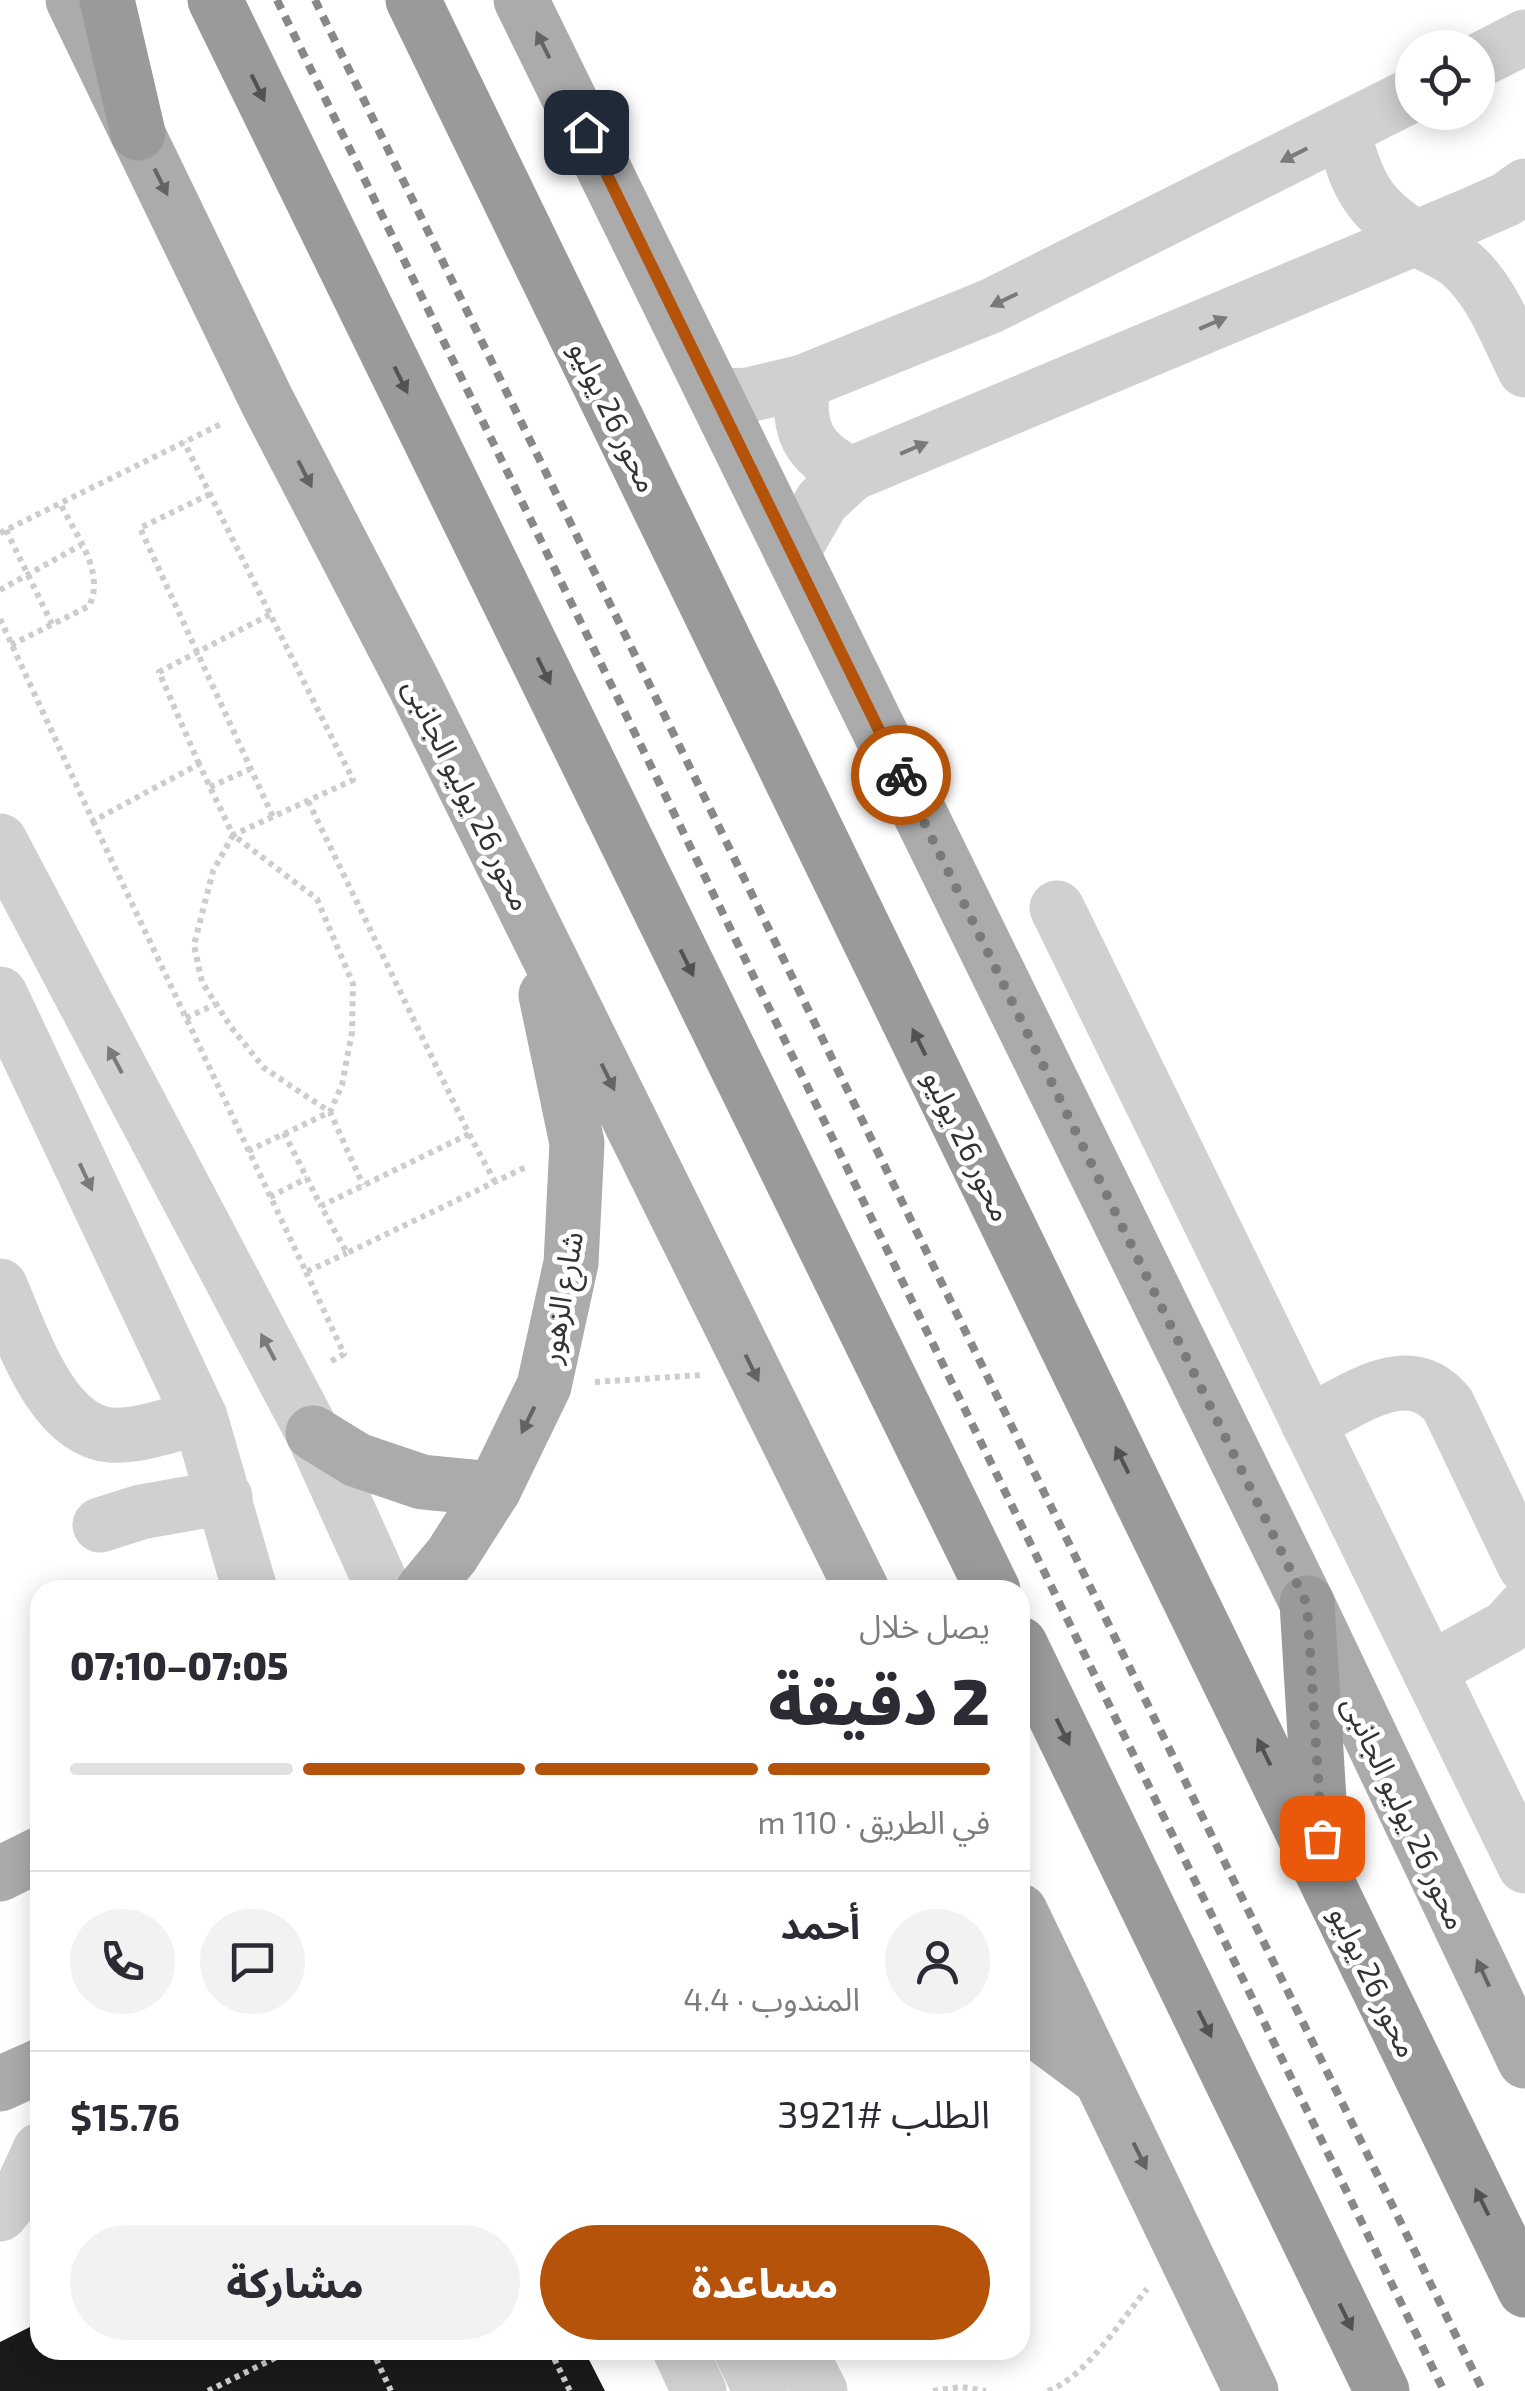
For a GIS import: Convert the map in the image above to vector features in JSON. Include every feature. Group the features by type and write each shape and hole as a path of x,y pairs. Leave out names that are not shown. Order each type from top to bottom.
{"highway":[{"path":"107,0 138,133"},
{"path":"215,0 989,1580"},
{"name":"محور 26 يوليو","path":"413,0 1525,2290"},
{"path":"1307,1604 1324,1877"},
{"path":"1030,1665 1382,2391"}],"main road":[{"name":"محور 26 يوليو الجانبى","path":"73,0 267,401 413,682 857,1580"},
{"name":"محور 26 يوليو الجانبى","path":"522,0 1307,1604 1525,2061"},
{"name":"شارع الزهور","path":"432,1580 494,1489 544,1386 571,1262 577,1143 528,914"},
{"path":"314,1434 357,1460 422,1482 494,1489"},
{"path":"0,1874 30,1859"},
{"path":"1030,1932 1251,2391"},
{"path":"1030,2026 1103,2080"},
{"path":"0,2084 30,2070"}],"street":[{"path":"1495,53 1525,37"},
{"path":"716,396 748,394 804,382 992,306 1395,104"},
{"path":"1343,130 1354,173 1374,207 1416,238 1459,262 1485,290 1525,370"},
{"path":"792,553 822,501 851,474 1507,200 1525,186"},
{"path":"804,382 800,405 803,428 813,448 830,464 851,474"},
{"path":"0,841 314,1434 380,1580"},
{"path":"1058,908 1429,1670 1518,1833"},
{"path":"88,1008 10,1016 200,1417 247,1580"},
{"path":"0,1286 45,1384 64,1411 85,1427 108,1435 130,1434 200,1417"},
{"path":"1308,1423 1387,1384 1416,1382 1429,1387 1448,1405 1525,1566"},
{"path":"100,1524 154,1509 225,1497"},
{"path":"1429,1670 1507,1628 1525,1607"},
{"path":"0,2148 30,2129"},
{"path":"0,2214 30,2172"},
{"path":"685,2360 700,2391"},
{"path":"746,2360 761,2391"},
{"path":"803,2360 820,2391"}],"path":[{"path":"52,624 3,531 267,401"},
{"path":"184,442 353,780 233,835 213,871 194,945 202,982 264,1068 330,1112 363,1185"},
{"path":"210,494 140,528 273,817"},
{"path":"12,645 89,606 94,595 97,578 60,503"},
{"path":"0,590 80,545"},
{"path":"248,1151 330,1112 342,1086 352,1032 353,984 316,900 233,835 159,672 271,614"},
{"path":"0,619 306,1272 577,1143"},
{"path":"93,820 198,764"},
{"path":"210,786 250,769"},
{"path":"308,801 495,1182"},
{"path":"186,1018 216,1004"},
{"path":"284,1134 347,1252"},
{"path":"321,1206 469,1134"},
{"path":"270,1197 307,1178"},
{"path":"544,1386 754,1372"},
{"path":"1048,2391 1062,2386 1080,2370 1182,2245"},
{"path":"208,2391 271,2360"},
{"path":"377,2360 391,2391"},
{"path":"555,2360 570,2391"},
{"path":"933,2391 962,2387 986,2391"}],"building":[{"path":"30,2327 30,2360 589,2360 605,2391 0,2391 0,2342"}],"railway":[{"path":"277,0 1444,2391"},
{"path":"315,0 1483,2391"}],"way so far":[{"path":"901,775 1307,1604 1322,1838"}],"route":[{"path":"586,132 901,775"}]}
